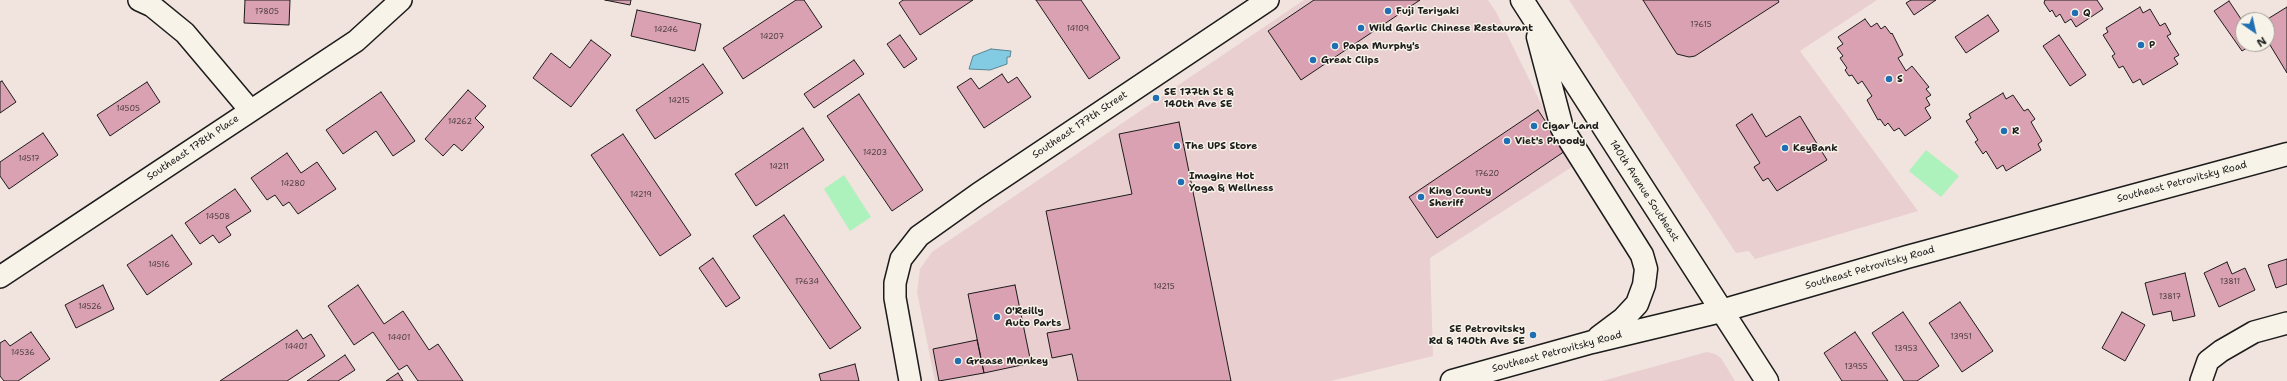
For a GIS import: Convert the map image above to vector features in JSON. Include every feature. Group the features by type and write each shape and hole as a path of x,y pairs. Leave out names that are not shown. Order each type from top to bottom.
{"main road":[{"name":"140th Avenue Southeast","path":"1528,8 1767,381"},
{"path":"1528,8 1562,128 1642,255 1646,269 1644,285 1637,304 1623,319 1592,342"},
{"name":"Southeast Petrovitsky Road","path":"1452,381 1592,342 1721,311 1907,257 2287,154"}],"street":[{"path":"138,0 152,6 185,33 250,110"},
{"name":"Southeast 178th Place","path":"0,277 356,41 384,18 401,0"},
{"name":"Southeast 177th Street","path":"910,381 896,298 895,283 901,260 919,236 978,194 1268,0"},
{"path":"2201,379 2208,362 2227,347 2254,332 2287,323"}],"shaded area":[{"path":"1304,0 1488,0 1496,12 1555,132 1575,165 1430,258 1433,356 1331,381 935,381 917,292 920,269 932,252"},
{"path":"1569,0 1877,0 1800,51 1918,211 1755,259 1749,251 1736,253"},
{"path":"1707,352 1715,354 1721,358 1735,381 1602,381"}],"green space":[{"path":"1926,150 1959,176 1941,197 1909,171"},
{"path":"844,175 871,217 850,231 824,189"}],"water":[{"path":"991,49 1011,51 1010,57 1007,57 1007,64 990,70 969,69 973,56"}],"building":[{"path":"245,0 290,0 289,25 244,23"},
{"path":"605,0 631,0 630,5"},
{"path":"796,0 804,0 822,27 743,79 723,48"},
{"path":"903,0 973,0 920,35 899,3"},
{"path":"1036,0 1081,0 1120,58 1089,79"},
{"path":"1314,0 1420,0 1301,80 1268,31"},
{"path":"1643,0 1778,0 1779,2 1695,56 1689,57 1677,54"},
{"path":"1911,0 1936,0 1914,15 1906,3"},
{"name":"Q","path":"2045,0 2097,0 2103,9 2076,27 2071,19 2065,23 2060,14 2056,17 2052,10 2050,12 2044,3"},
{"path":"2229,1 2236,12 2235,12 2235,41 2214,11"},
{"name":"P","path":"2140,7 2143,13 2150,9 2160,26 2165,23 2171,34 2167,36 2179,55 2174,58 2178,64 2143,85 2140,79 2133,83 2123,66 2119,68 2112,56 2115,54 2103,35 2108,32 2106,28"},
{"path":"2287,7 2287,73 2274,52 2275,14"},
{"path":"637,10 701,24 695,51 631,36"},
{"path":"1988,15 1999,31 1966,53 1955,37"},
{"name":"S","path":"1865,19 1871,27 1877,23 1881,29 1885,26 1891,34 1892,33 1903,55 1898,58 1906,71 1912,66 1929,87 1926,89 1931,95 1926,98 1930,105 1925,108 1931,118 1905,136 1899,128 1894,131 1888,123 1885,126 1880,119 1878,120 1867,100 1872,96 1862,81 1858,84 1852,75 1849,76 1845,70 1847,68 1840,58 1843,56 1837,48 1843,44 1838,37"},
{"path":"900,35 917,59 904,68 887,44"},
{"path":"2059,35 2086,75 2070,86 2043,46"},
{"path":"591,40 611,55 571,107 533,78 551,53 570,68"},
{"path":"854,60 864,74 814,108 804,94"},
{"path":"703,64 723,93 655,139 636,110"},
{"path":"1002,74 1008,83 1017,77 1031,97 984,128 957,87 971,78 979,89"},
{"path":"2,81 16,102 0,113 0,82"},
{"path":"147,82 160,102 110,136 97,115"},
{"path":"468,90 486,106 475,118 484,127 462,151 454,144 443,156 425,139"},
{"path":"381,92 415,141 393,156 376,131 343,154 326,130"},
{"name":"R","path":"2003,93 2006,99 2013,95 2024,111 2028,109 2035,119 2031,122 2042,141 2038,144 2041,150 2006,171 2003,165 1997,169 1986,151 1983,154 1975,142 1978,140 1966,121 1971,118 1969,114"},
{"path":"859,94 923,190 892,211 827,116"},
{"path":"1538,110 1565,151 1437,238 1409,197"},
{"name":"KeyBank","path":"1752,114 1766,137 1800,116 1827,160 1777,191 1768,178 1763,181 1754,167 1760,163 1736,125"},
{"path":"1179,122 1231,381 1078,381 1072,354 1052,358 1047,333 1070,329 1046,211 1132,194 1119,134"},
{"path":"803,128 824,160 756,206 735,174"},
{"path":"43,133 58,155 9,189 0,176 0,162"},
{"path":"623,134 691,235 660,256 591,155"},
{"path":"287,153 301,173 317,162 336,189 298,214 289,202 283,206 275,195 267,200 251,178"},
{"path":"235,189 251,211 226,227 231,235 219,243 213,235 200,244 185,223"},
{"path":"784,215 861,328 830,349 753,236"},
{"path":"172,235 192,264 147,295 127,265"},
{"path":"713,258 740,298 726,307 699,268"},
{"path":"2287,259 2287,284 2276,288 2268,265"},
{"path":"2227,262 2232,274 2245,268 2255,290 2219,307 2204,273"},
{"path":"2185,273 2195,316 2173,321 2171,311 2153,315 2145,283"},
{"path":"103,285 114,309 76,328 65,305"},
{"path":"358,285 384,324 403,311 429,350 438,344 463,381 418,381 407,365 399,370 373,332 354,345 328,306"},
{"name":"O'Reilly Auto Parts","path":"1015,285 1031,363 984,373 968,294"},
{"path":"1960,302 1993,351 1962,372 1929,323"},
{"path":"1903,312 1939,366 1917,381 1904,381 1872,333"},
{"path":"2122,312 2145,325 2125,361 2102,348"},
{"path":"297,330 303,339 311,334 325,356 287,381 220,381"},
{"path":"31,332 50,359 18,381 4,381 0,376 0,343 5,340 10,346"},
{"path":"1855,332 1888,381 1842,381 1824,353"},
{"name":"Grease Monkey","path":"977,340 984,373 939,381 933,349"},
{"path":"345,355 355,370 338,381 307,381"},
{"path":"855,364 859,381 821,381 819,374"},
{"path":"398,373 403,381 386,381"}],"place":[{"name":"Fuji Teriyaki","path":"1388,11"},
{"name":"Q","path":"2075,13"},
{"name":"Wild Garlic Chinese Restaurant","path":"1361,28"},
{"name":"P","path":"2141,45"},
{"name":"Papa Murphy's","path":"1335,46"},
{"name":"Great Clips","path":"1313,60"},
{"name":"S","path":"1889,79"},
{"name":"SE 177th St & 140th Ave SE","path":"1156,98"},
{"name":"Cigar Land","path":"1534,126"},
{"name":"R","path":"2004,131"},
{"name":"Viet's Phoody","path":"1507,141"},
{"name":"The UPS Store","path":"1177,146"},
{"name":"KeyBank","path":"1785,148"},
{"name":"Imagine Hot Yoga & Wellness","path":"1181,182"},
{"name":"King County Sheriff","path":"1421,197"},
{"name":"O'Reilly Auto Parts","path":"997,317"},
{"name":"SE Petrovitsky Rd & 140th Ave SE","path":"1533,335"},
{"name":"Grease Monkey","path":"958,361"}]}
